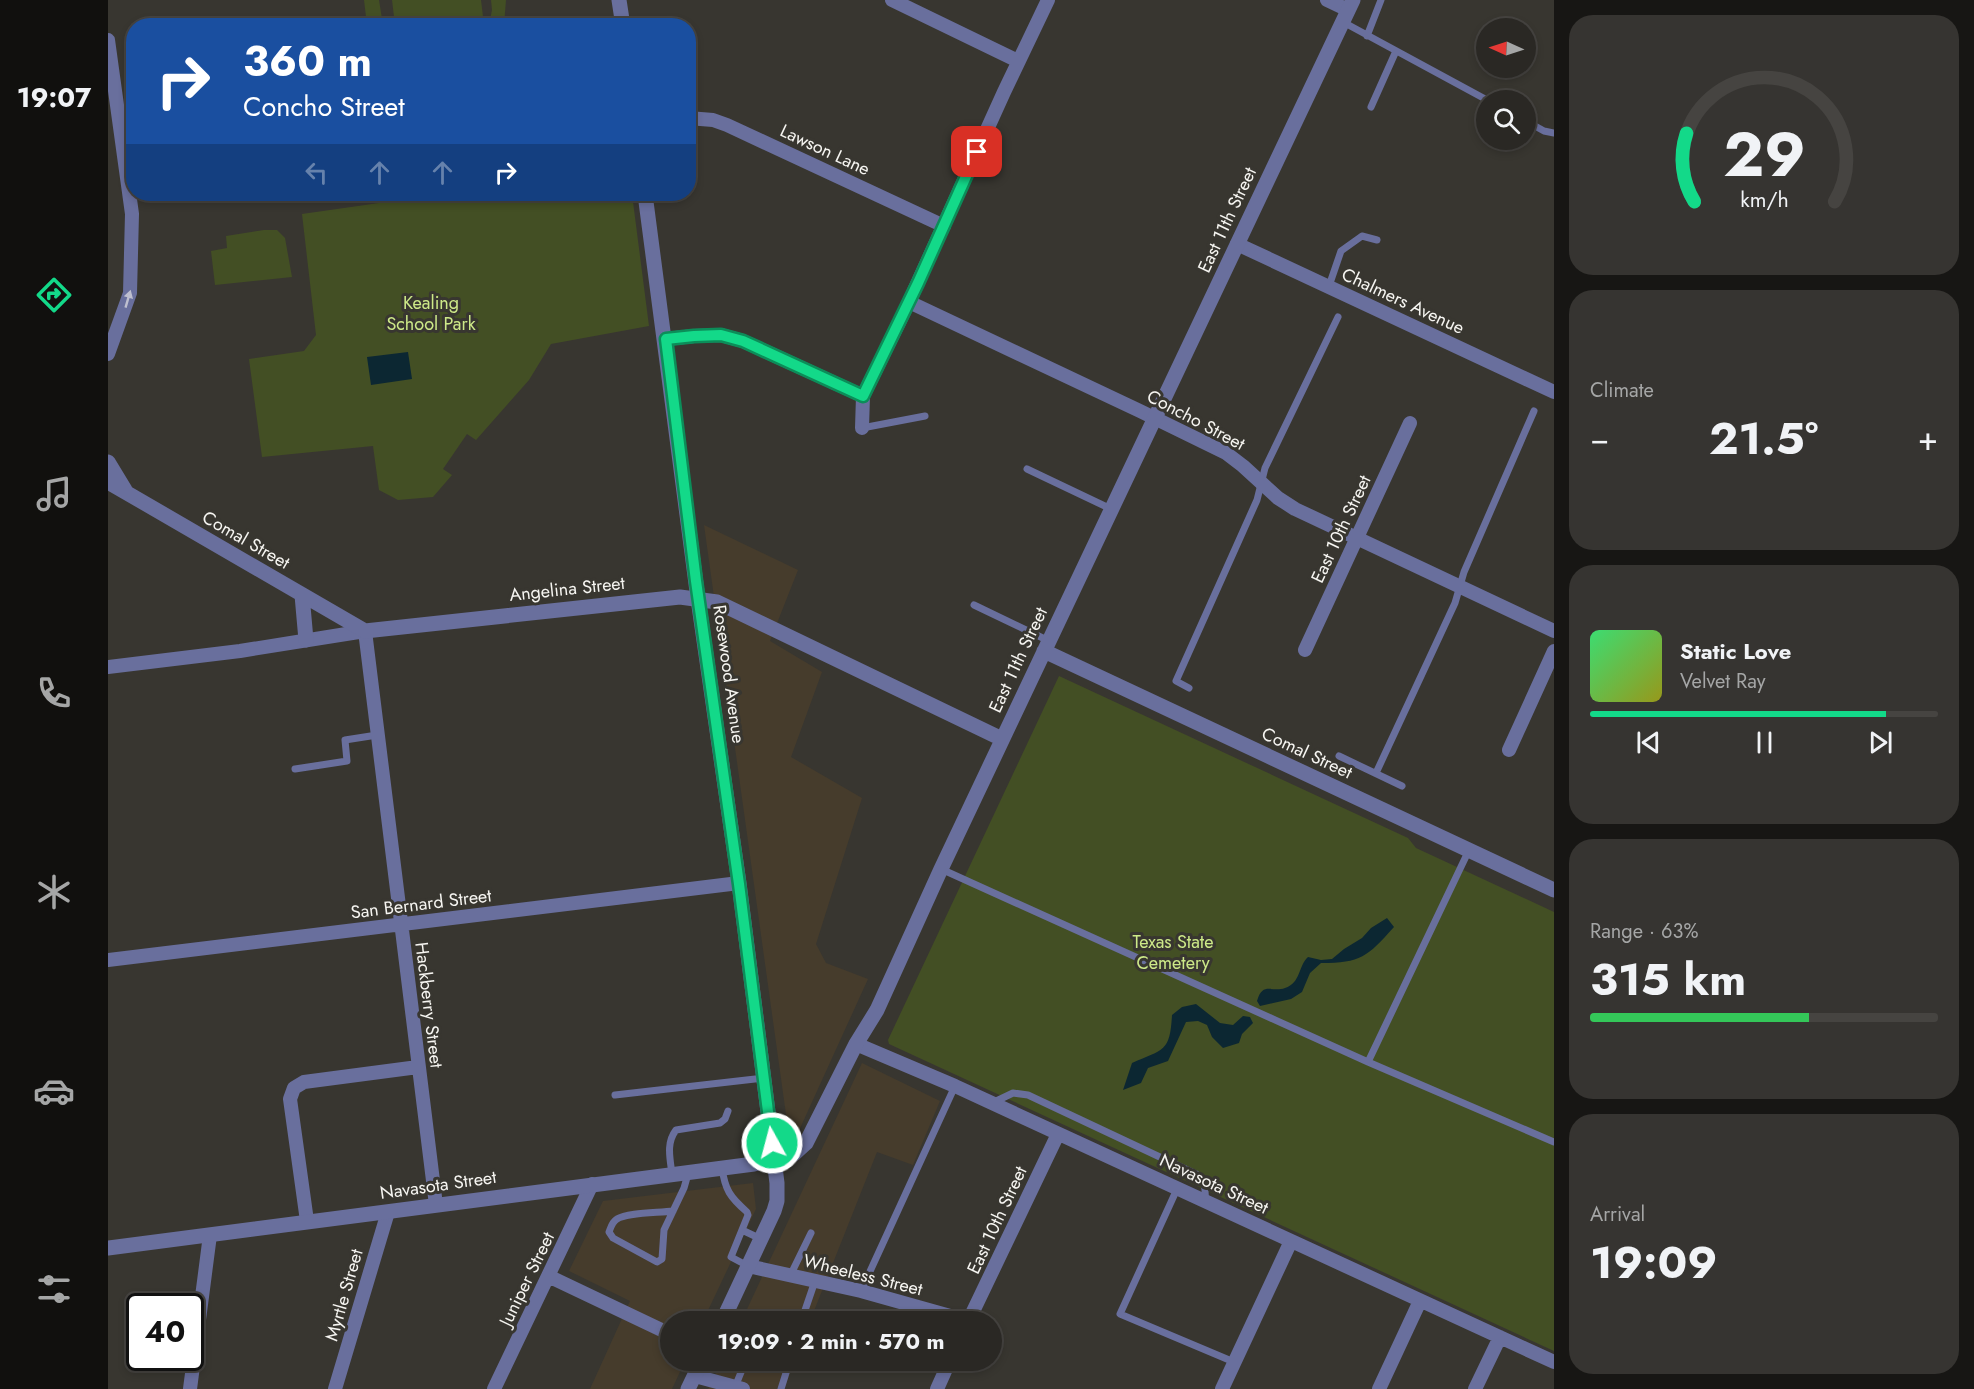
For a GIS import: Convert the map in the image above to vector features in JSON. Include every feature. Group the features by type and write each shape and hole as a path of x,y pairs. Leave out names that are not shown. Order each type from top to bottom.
{"street":[{"path":"620,0 622,18"},
{"path":"892,0 1018,61"},
{"path":"862,428 863,396 909,302 1048,0"},
{"path":"1327,0 1348,11"},
{"name":"East 11th Street","path":"774,1160 794,1154 806,1143 856,1044 877,1010 1002,739 1348,11"},
{"path":"108,40 126,170"},
{"name":"Lawson Lane","path":"696,119 713,120 727,125 944,225"},
{"path":"108,354 130,293 132,214 130,201"},
{"name":"Rosewood Avenue","path":"646,201 666,339 698,599 739,884 774,1160"},
{"name":"Chalmers Avenue","path":"1237,244 1554,392"},
{"name":"Concho Street","path":"909,302 1226,453 1243,466 1260,484 1295,509 1554,631"},
{"path":"666,339 721,335 743,341 863,396"},
{"name":"East 10th Street","path":"1305,650 1410,423"},
{"path":"108,462 126,493"},
{"name":"Comal Street","path":"108,482 365,631"},
{"path":"302,595 306,640"},
{"name":"Angelina Street","path":"108,667 365,631 680,597 717,602 1002,739"},
{"name":"Hackberry Street","path":"365,631 436,1205"},
{"name":"Comal Street","path":"1046,646 1554,890"},
{"path":"1509,750 1554,651"},
{"name":"San Bernard Street","path":"108,960 739,884"},
{"name":"Navasota Street","path":"856,1044 955,1086 1554,1362"},
{"path":"308,1221 290,1099 294,1088 304,1082 418,1067"},
{"name":"East 10th Street","path":"973,1311 1058,1134"},
{"path":"727,1311 777,1201 774,1160"},
{"name":"Navasota Street","path":"108,1248 774,1160"},
{"name":"Juniper Street","path":"494,1389 592,1185"},
{"name":"Myrtle Street","path":"335,1389 388,1212"},
{"path":"190,1389 210,1235"},
{"path":"1222,1389 1291,1241"},
{"name":"Wheeless Street","path":"748,1266 861,1291 932,1311"},
{"path":"548,1276 660,1329"},
{"path":"1379,1389 1420,1301"},
{"path":"1475,1389 1500,1337"},
{"path":"937,1389 945,1371"},
{"path":"692,1382 739,1388"}],"lane":[{"path":"1367,36 1381,0"},
{"path":"1348,11 1367,36 1476,94"},
{"path":"1371,106 1396,51"},
{"path":"1536,127 1554,133"},
{"path":"1329,286 1341,251 1362,236 1377,240"},
{"path":"1189,688 1176,681 1257,500 1264,468 1338,316"},
{"path":"1376,773 1455,603 1464,572 1534,411"},
{"path":"862,428 925,416"},
{"path":"1027,469 1112,509"},
{"path":"974,605 1046,646"},
{"path":"296,769 347,761 345,740 377,735"},
{"path":"1339,756 1402,786"},
{"path":"1368,1062 1469,850"},
{"path":"941,869 1368,1062 1554,1142"},
{"path":"615,1095 764,1078"},
{"path":"861,1291 955,1086"},
{"path":"992,1103 1013,1093 1028,1095 1196,1173 1204,1181 1206,1187 1205,1201"},
{"path":"672,1174 669,1145 676,1130 720,1123 725,1119 728,1111"},
{"path":"722,1168 724,1183 729,1195 748,1215 731,1257 748,1266"},
{"path":"673,1212 617,1219 609,1232 613,1238 657,1262 662,1259 664,1230 673,1212 684,1188 689,1172"},
{"path":"1177,1189 1120,1314 1234,1362"},
{"path":"742,1230 761,1239"},
{"path":"790,1276 811,1233"},
{"path":"805,1311 815,1281"},
{"path":"739,1388 743,1371"},
{"path":"780,1389 786,1371"}],"shaded area":[{"path":"704,525 798,570 770,641 822,672 791,757 862,798 816,944 826,963 868,979 797,1135 789,1136"},
{"path":"862,1063 940,1101 913,1165 877,1152 814,1311 746,1311"},
{"path":"753,1183 756,1209 708,1311 660,1311 660,1371 680,1371 672,1389 590,1389 630,1301 569,1271 603,1201"},
{"path":"717,1371 791,1371 784,1389 708,1389"}],"green space":[{"path":"364,0 379,0 382,18 366,18"},
{"path":"392,0 481,0 483,18 394,18"},
{"path":"491,0 506,0 505,18 490,18"},
{"name":"Kealing School Park","path":"393,201 633,201 649,326 551,344 529,380 476,440 467,434 443,469 452,475 433,497 398,500 379,490 373,446 262,457 249,359 304,351 316,335 302,214"},
{"path":"277,230 285,238 292,277 215,285 211,251 227,248 226,236"},
{"name":"Texas State Cemetery","path":"1059,676 1408,838 1416,848 1554,912 1554,1351 889,1044 888,1040"}],"water":[{"path":"408,352 412,379 371,385 367,357"},
{"path":"1387,918 1394,927 1370,952 1355,960 1321,963 1310,973 1302,992 1291,999 1260,1006 1257,1001 1262,991 1290,986 1308,957 1321,960 1332,959"},
{"path":"1196,1004 1220,1023 1233,1025 1243,1016 1250,1017 1253,1023 1242,1034 1239,1043 1223,1048 1212,1037 1207,1025 1198,1021 1186,1022 1168,1061 1148,1068 1141,1083 1123,1090 1132,1063 1158,1051 1167,1043 1172,1015 1182,1007"}],"route":[{"path":"772,1143 739,884 696,581 666,339 721,335 743,341 863,396 918,283 977,152"}]}
